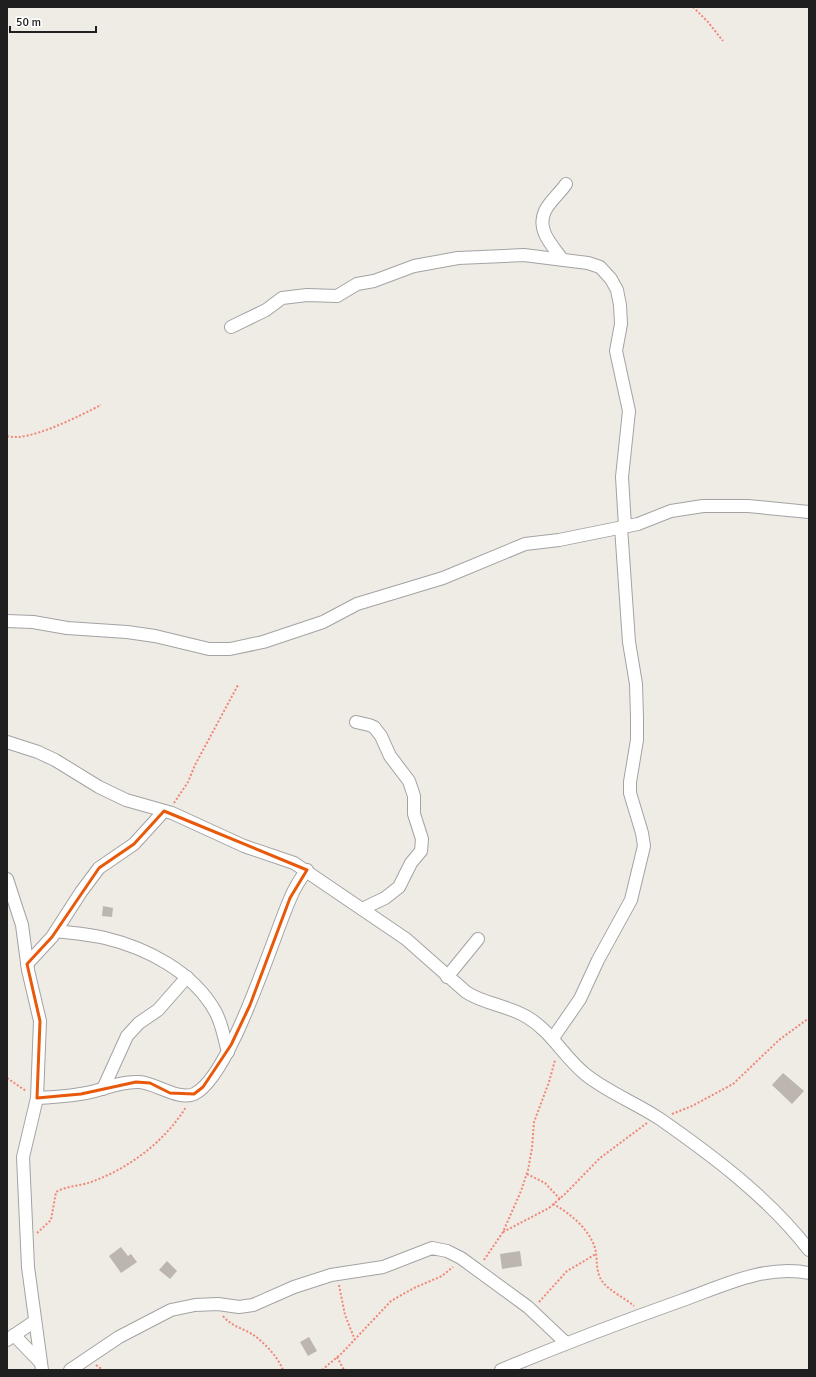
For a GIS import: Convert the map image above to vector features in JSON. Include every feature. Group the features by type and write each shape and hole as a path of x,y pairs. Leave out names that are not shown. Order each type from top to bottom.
{"street":[{"path":"562,259 547,238 543,230 542,221 545,211 566,184"},
{"path":"231,327 266,310 282,298 307,295 337,296 357,284 374,281 420,265 458,258 524,255 588,262 600,267 611,279 617,290 621,324 616,352 629,411 622,477 623,527 629,642 636,684 637,718 637,740 630,782 630,793 642,833 644,846 631,900 595,965 580,999 556,1042"},
{"path":"7,621 33,622 74,629 127,632 155,636 209,649 230,649 263,642 323,622 357,604 450,575 525,544 559,540 638,524 671,511 703,506 748,506 809,512"},
{"path":"356,722 369,724 374,727 381,736 390,756 409,781 414,796 414,814 422,839 421,851 395,892 362,909"},
{"path":"7,742 38,752 55,760 99,787 126,800 165,811 244,846 279,856 306,870 406,939 447,977 473,997 504,1006 527,1017 556,1042 585,1074 689,1138 749,1189 779,1217 809,1250"},
{"path":"27,964 43,949 99,868 134,844 165,811"},
{"path":"38,1098 64,1097 126,1083 150,1083 170,1093 194,1094 203,1087 228,1052 250,1005 290,898 306,870"},
{"path":"7,879 22,926 27,964 40,1021 38,1098 23,1157 26,1240 41,1366"},
{"path":"56,931 105,938 124,944 168,964 187,977 204,995 215,1012 228,1052"},
{"path":"447,977 478,939"},
{"path":"103,1089 127,1036 139,1023 158,1010 187,977"},
{"path":"70,1370 119,1337 172,1310 195,1305 218,1304 239,1307 253,1305 294,1287 337,1274 383,1267 432,1248 448,1250 477,1269 531,1309 566,1343"},
{"path":"501,1370 566,1343 730,1282 756,1275 778,1272 800,1271 809,1273"},
{"path":"35,1321 10,1338 41,1366"}],"path":[{"path":"693,7 708,22 723,41"},
{"path":"7,436 18,437 54,427 101,405"},
{"path":"165,811 188,782 238,685"},
{"path":"503,1232 538,1214 553,1204 600,1158 658,1119 692,1106 733,1084 779,1040 809,1018"},
{"path":"477,1269 503,1232 527,1174 532,1148 534,1122 549,1082 556,1042"},
{"path":"7,1078 38,1098"},
{"path":"26,1240 48,1225 51,1220 56,1192 112,1173 141,1156 179,1119 194,1094"},
{"path":"527,1174 545,1183 560,1198"},
{"path":"553,1204 564,1210 586,1232 595,1248 598,1271 602,1281 643,1314"},
{"path":"531,1309 567,1272 596,1254"},
{"path":"322,1370 355,1340 391,1301 414,1288 442,1276 448,1272 461,1258"},
{"path":"337,1274 345,1315 355,1340"},
{"path":"218,1304 220,1311 228,1322 259,1339 275,1356 283,1370"},
{"path":"337,1357 344,1370"}],"highlighted area":[{"path":"164,811 307,870 290,898 250,1005 231,1045 203,1087 194,1094 184,1095 170,1093 150,1083 136,1082 81,1094 37,1098 40,1021 27,964 52,937 99,868 134,844"}],"building":[{"path":"103,906 113,908 112,917 102,916"},
{"path":"783,1073 804,1091 792,1104 772,1085"},
{"path":"121,1247 128,1256 131,1254 137,1262 121,1273 109,1256"},
{"path":"520,1251 522,1266 502,1269 500,1254"},
{"path":"167,1261 177,1271 170,1279 159,1270"},
{"path":"309,1337 317,1351 308,1356 300,1342"}]}
